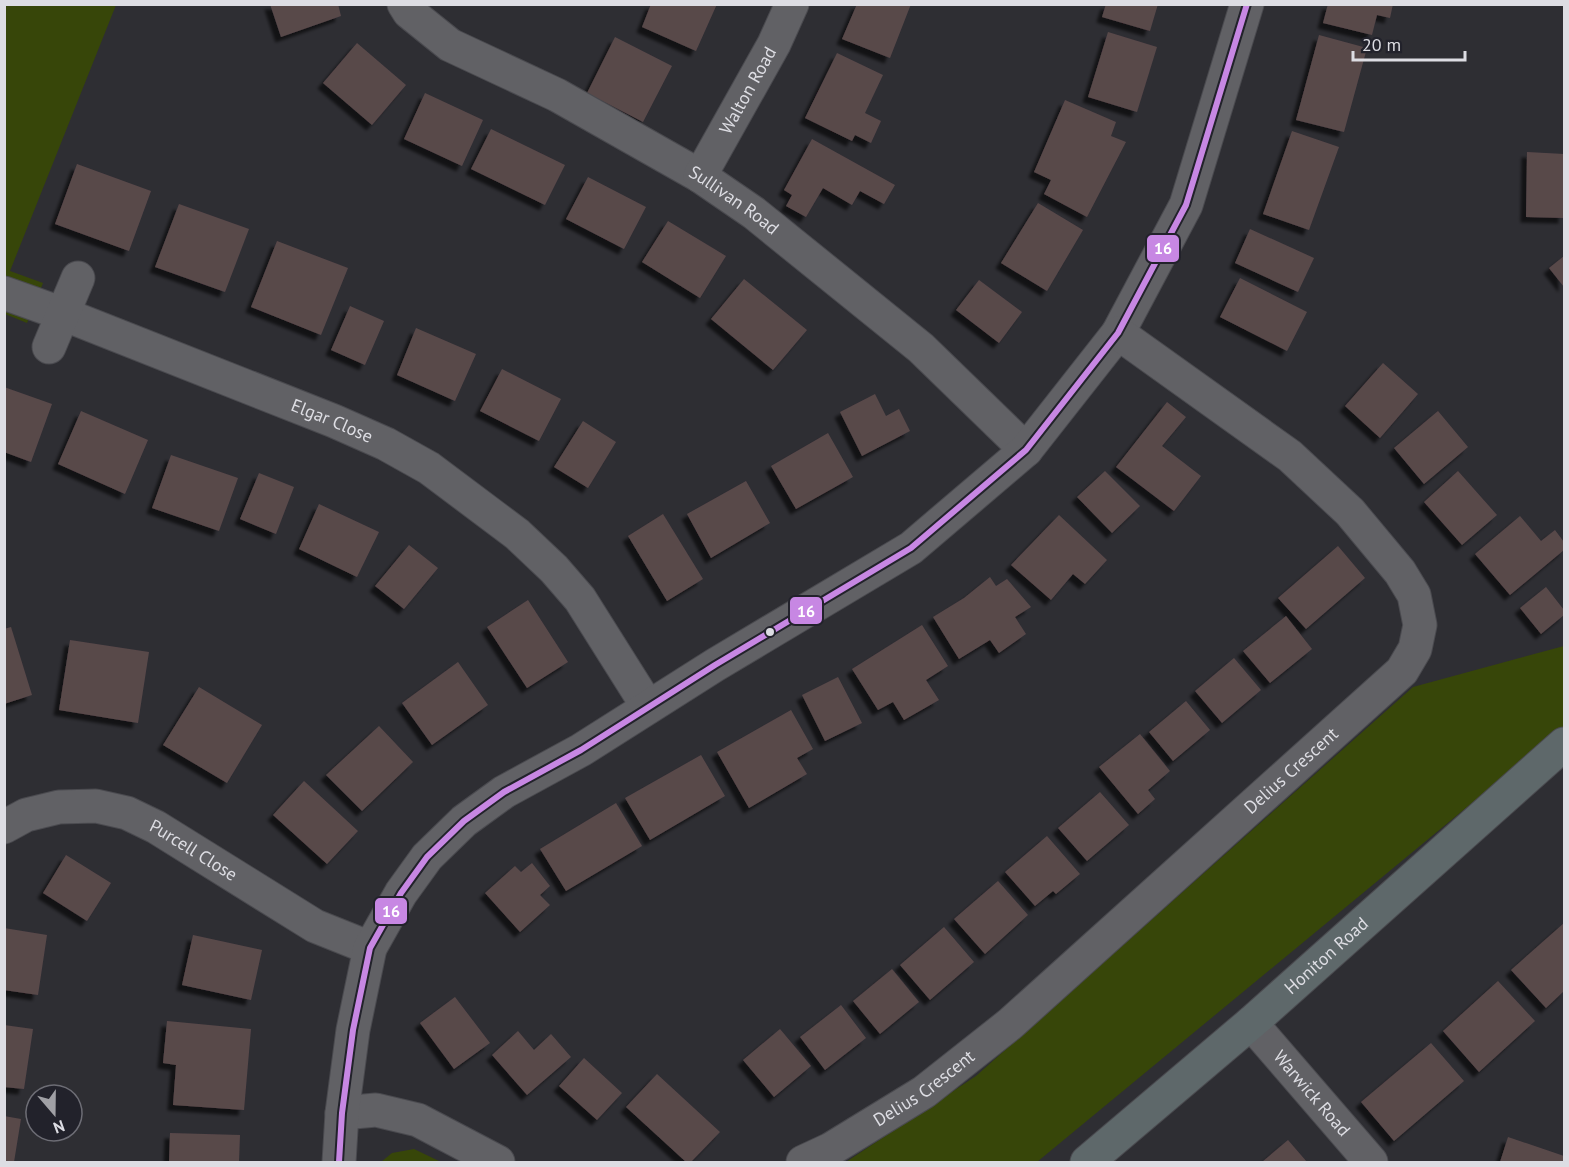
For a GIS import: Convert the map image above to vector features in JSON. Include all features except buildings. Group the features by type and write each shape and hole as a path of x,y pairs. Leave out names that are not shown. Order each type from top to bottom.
{"main road":[{"name":"Honiton Road","path":"1087,1162 1251,1023 1564,744"}],"street":[{"name":"Sullivan Road","path":"404,4 409,12 450,45 557,95 700,176 754,213 921,348 1026,450"},
{"name":"Walton Road","path":"700,176 774,44 792,4"},
{"path":"339,1162 342,1113 353,1030 370,948 401,893 421,866 464,821 504,792 581,750 648,706 911,548 1026,450 1118,333 1186,205 1247,4"},
{"path":"49,347 78,278"},
{"name":"Elgar Close","path":"4,293 334,421 387,444 429,468 517,534 554,568 580,599 648,706"},
{"name":"Delius Crescent","path":"803,1162 831,1149 924,1092 1010,1024 1402,671 1415,649 1420,625 1414,595 1400,572 1350,512 1290,456 1118,333"},
{"name":"Purcell Close","path":"4,826 26,815 59,807 96,806 127,813 156,828 315,926 370,948"},
{"name":"Warwick Road","path":"1251,1023 1371,1162"},
{"path":"342,1113 376,1110 418,1120 498,1162"}],"green space":[{"path":"4,5 116,5 10,271 43,283 27,323 5,314"},
{"path":"1564,646 1564,727 1037,1162 846,1162 976,1076 1413,687"},
{"path":"414,1149 441,1162 381,1162 392,1153"}],"transit line":[{"name":"16","path":"339,1162 342,1113 353,1030 370,948 401,893 427,857 464,821 504,792 581,750 715,665 911,548 1026,450 1118,333 1186,205 1247,4"}]}
